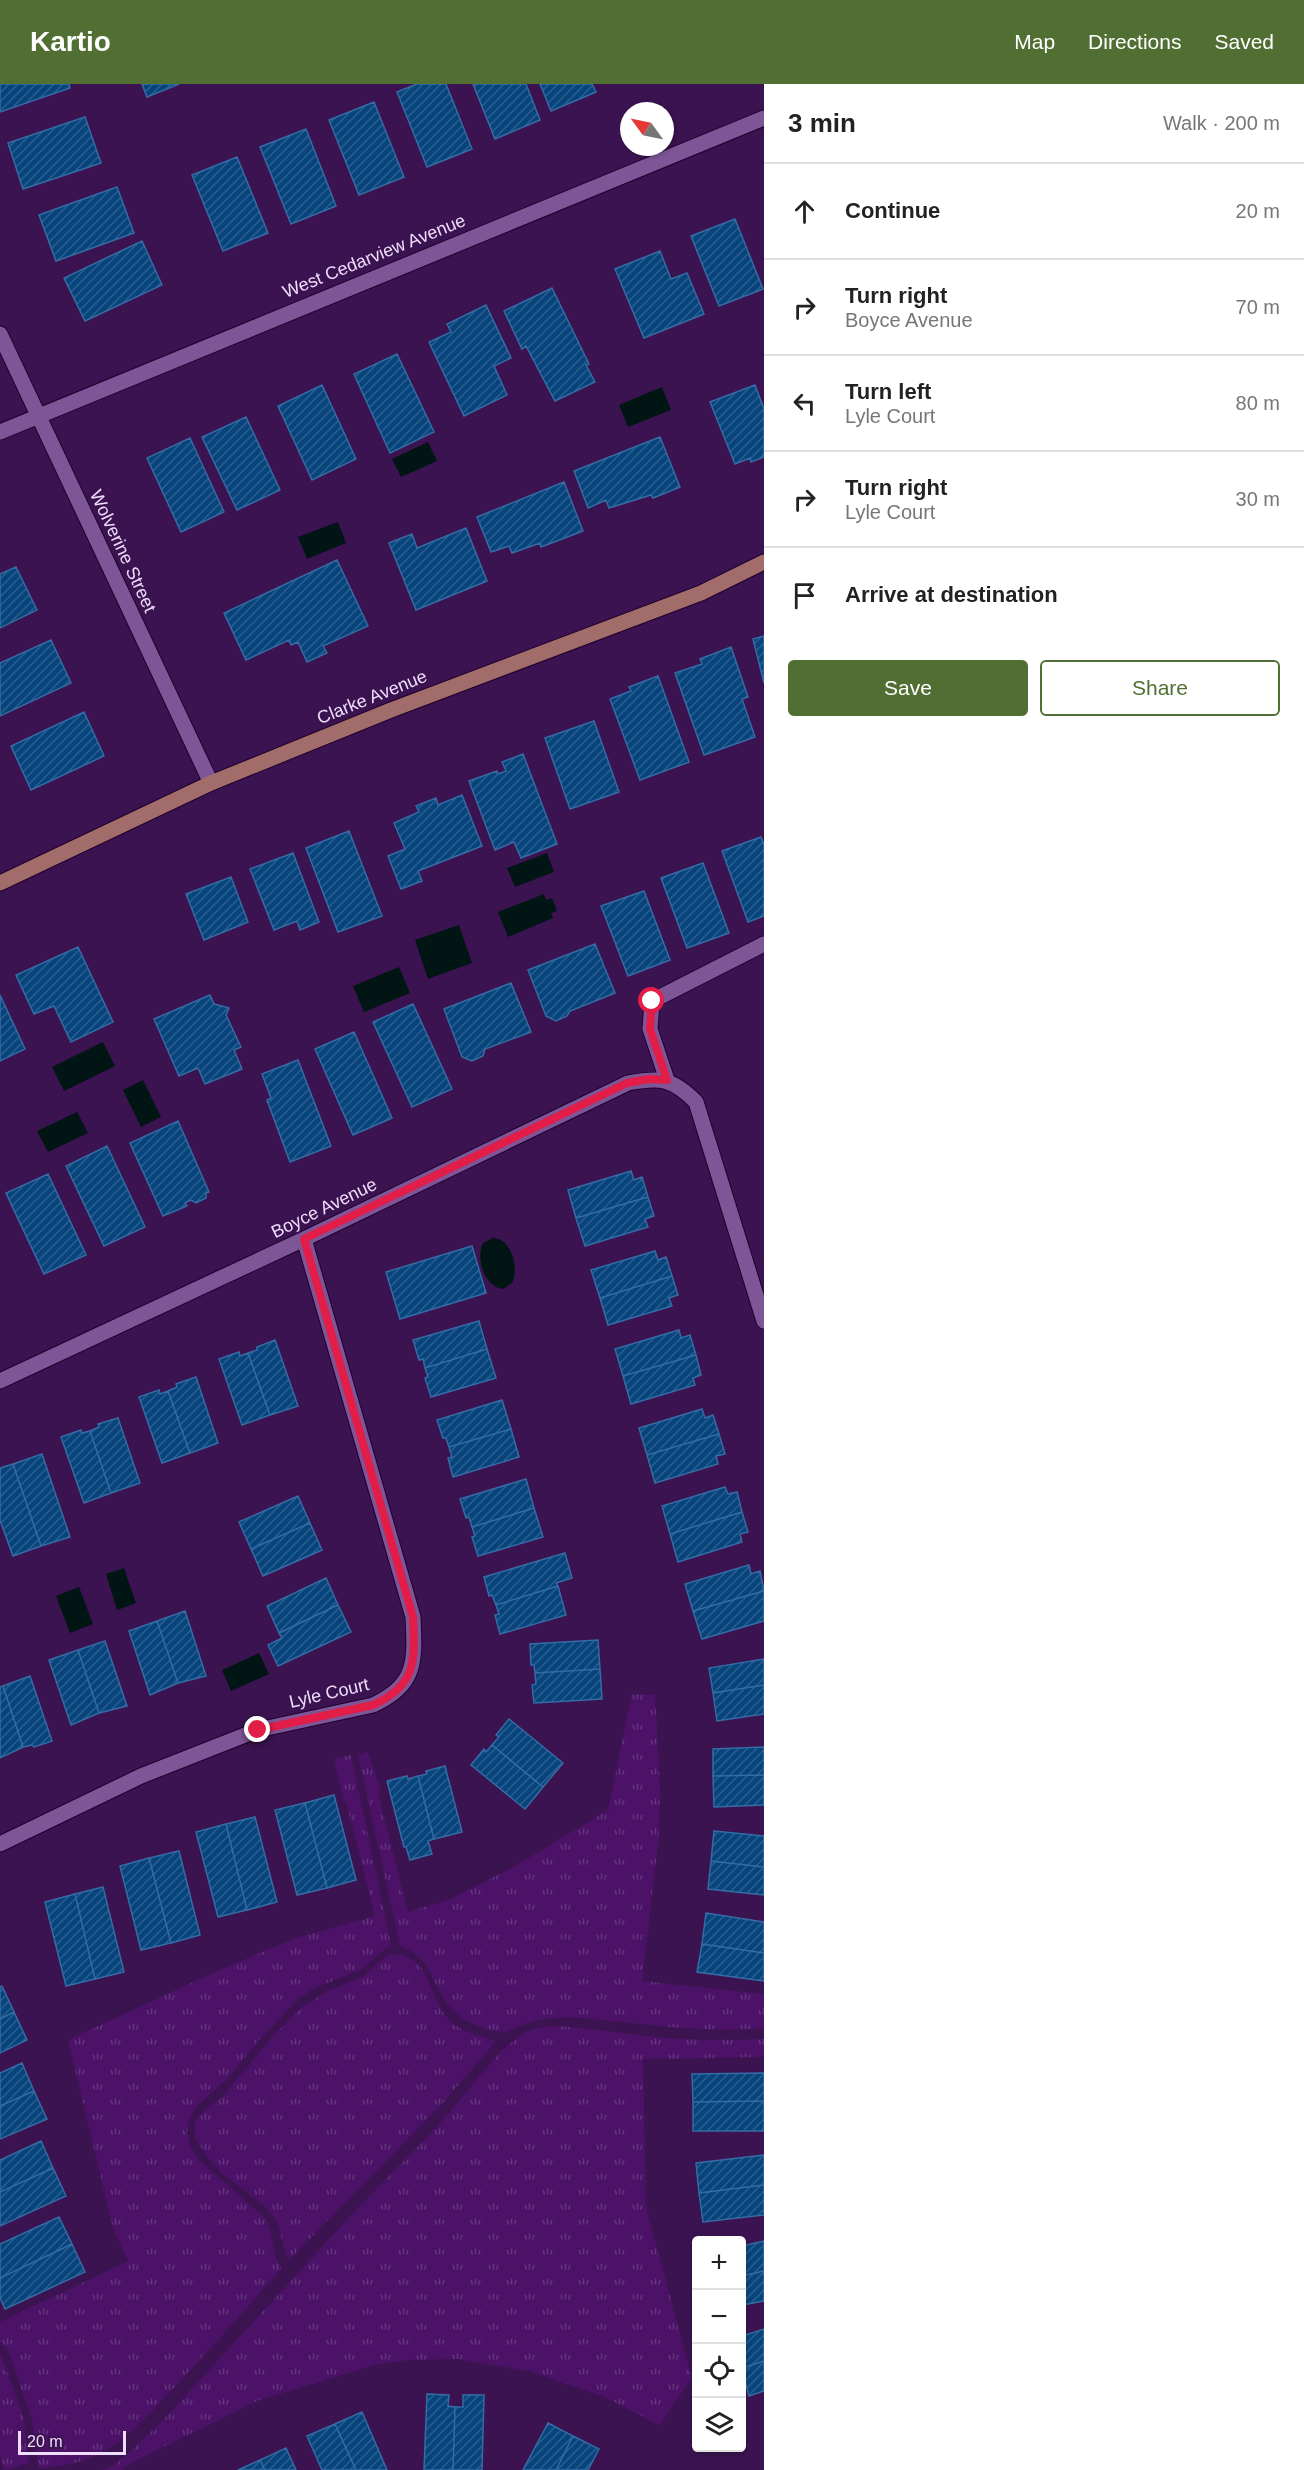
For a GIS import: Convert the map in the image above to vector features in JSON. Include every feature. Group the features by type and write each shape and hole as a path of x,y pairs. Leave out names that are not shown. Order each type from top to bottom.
{"street":[{"name":"West Cedarview Avenue","path":"0,432 764,118"},
{"name":"Wolverine Street","path":"0,334 211,783"},
{"name":"Clarke Avenue","path":"0,883 211,783 391,710 700,593 764,562"},
{"path":"764,944 652,1001 650,1029 667,1080 683,1089 696,1102 764,1322"},
{"name":"Boyce Avenue","path":"0,1381 304,1239 627,1083 649,1079 667,1080"},
{"name":"Lyle Court","path":"0,1844 141,1776 258,1730 373,1705 390,1697 406,1681 415,1658 413,1617 304,1239"}],"green space":[{"path":"632,1694 655,1695 660,1790 659,1836 642,1981 764,1994 764,2028 714,2030 569,2017 536,2021 504,2033 468,2022 450,2007 430,1972 419,1958 400,1946 358,1755 368,1752 381,1791 378,1793 408,1912 448,1900 512,1868 608,1810"},
{"path":"351,1755 391,1944 360,1970 312,1989 299,1998 260,2039 229,2077 194,2109 187,2133 190,2145 200,2161 265,2218 281,2269 184,2377 129,2433 111,2447 87,2459 39,2469 32,2419 8,2350 0,2341 0,2322 128,2261 113,2228 68,2040 217,1971 296,1938 375,1916 334,1759"},
{"path":"389,1954 402,1955 413,1960 420,1967 446,2016 456,2026 496,2041 441,2105 288,2261 276,2219 261,2203 224,2175 208,2158 195,2137 195,2122 204,2111 223,2096 273,2036 302,2007 326,1992 364,1976"},
{"path":"556,2026 584,2028 680,2039 764,2039 764,2057 643,2059 646,2207 692,2378 659,2425 605,2397 529,2371 457,2359 409,2360 374,2365 257,2401 123,2467 124,2470 102,2470 114,2465 128,2454 167,2416 353,2213 435,2129 502,2050 524,2033 537,2028"},
{"path":"0,2353 23,2415 29,2463 6,2470 4,2470 0,2456"}],"shaded area":[{"path":"662,387 671,410 628,427 619,405"},
{"path":"428,442 437,461 401,477 392,459"},
{"path":"338,522 346,543 307,559 298,537"},
{"path":"547,853 554,872 515,887 507,868"},
{"path":"544,894 546,900 552,898 557,911 551,913 553,918 508,937 498,912"},
{"path":"459,925 472,963 428,979 415,940"},
{"path":"399,967 410,993 364,1012 353,986"},
{"path":"103,1042 115,1066 64,1091 52,1067"},
{"path":"143,1080 161,1117 141,1127 123,1090"},
{"path":"77,1112 88,1133 48,1152 37,1131"},
{"path":"493,1238 505,1243 514,1263 512,1283 503,1289 491,1283 481,1264 483,1243"},
{"path":"124,1568 136,1603 117,1610 106,1574"},
{"path":"79,1587 93,1624 70,1633 56,1596"},
{"path":"259,1653 269,1674 231,1691 222,1670"}],"building":[{"path":"0,84 69,84 70,88 0,112"},
{"path":"142,84 179,84 147,97"},
{"path":"417,84 446,84 472,149 427,167 397,92"},
{"path":"473,84 526,84 540,120 495,139"},
{"path":"540,84 592,84 596,92 551,111"},
{"path":"374,102 404,177 359,195 329,120"},
{"path":"85,117 101,163 23,189 8,143"},
{"path":"306,129 336,206 291,224 260,147"},
{"path":"237,157 268,233 223,251 192,175"},
{"path":"117,187 134,233 56,261 39,215"},
{"path":"735,219 763,289 719,306 691,236"},
{"path":"142,241 162,285 85,321 64,278"},
{"path":"660,251 671,279 687,273 704,314 644,338 615,269"},
{"path":"552,288 589,364 586,365 595,382 555,401 526,346 522,349 504,311"},
{"path":"486,305 511,358 494,366 507,395 464,416 429,342 451,332 447,324"},
{"path":"397,354 434,432 390,453 354,374"},
{"path":"322,385 356,459 312,480 278,406"},
{"path":"755,385 764,409 764,457 751,462 750,458 735,464 710,402"},
{"path":"246,417 280,490 237,510 202,437"},
{"path":"660,437 680,487 653,498 651,495 609,508 606,500 588,508 574,471"},
{"path":"190,438 224,512 181,532 147,458"},
{"path":"564,482 583,531 541,547 540,543 512,553 509,546 491,552 477,517"},
{"path":"466,528 487,581 416,610 389,543 412,534 417,548"},
{"path":"337,560 368,626 323,646 327,653 307,662 298,642 291,645 289,640 246,660 224,613"},
{"path":"16,567 37,610 0,628 0,574"},
{"path":"764,636 764,683 753,639"},
{"path":"51,640 71,683 0,716 0,663"},
{"path":"731,647 748,697 742,699 755,737 704,755 675,673 702,664 700,659"},
{"path":"658,676 689,762 640,780 610,699 631,691 629,687"},
{"path":"84,712 104,756 31,790 11,746"},
{"path":"594,721 619,792 570,809 545,738"},
{"path":"523,754 557,844 521,858 514,842 495,850 469,781 497,771 498,774 506,771 502,762"},
{"path":"462,795 482,846 418,871 422,881 401,889 388,856 405,849 394,823 419,812 416,806 436,798 438,805"},
{"path":"349,831 382,916 338,932 306,848"},
{"path":"761,837 764,845 764,916 748,922 722,851"},
{"path":"293,853 319,922 300,930 297,921 274,930 250,869"},
{"path":"703,863 729,933 687,948 661,878"},
{"path":"231,877 248,922 204,940 186,894"},
{"path":"644,891 670,960 628,976 601,906"},
{"path":"595,944 615,993 570,1011 567,1016 556,1021 546,1016 528,970"},
{"path":"78,947 113,1022 71,1042 54,1006 34,1014 16,975"},
{"path":"511,983 531,1032 485,1049 483,1056 472,1061 462,1057 444,1009"},
{"path":"0,995 25,1049 0,1061"},
{"path":"210,995 214,1004 229,1008 226,1015 241,1047 234,1050 242,1069 205,1084 198,1068 179,1076 154,1019"},
{"path":"413,1004 452,1089 412,1107 373,1022"},
{"path":"354,1032 392,1118 353,1135 315,1049"},
{"path":"298,1060 331,1146 290,1162 267,1100 271,1098 262,1074"},
{"path":"178,1121 209,1192 206,1193 206,1198 196,1203 191,1200 185,1203 187,1206 163,1216 130,1143"},
{"path":"107,1146 145,1227 104,1246 66,1166"},
{"path":"631,1171 634,1180 642,1177 648,1197 576,1218 568,1190"},
{"path":"48,1174 86,1255 44,1274 6,1193"},
{"path":"648,1197 654,1216 645,1219 648,1227 585,1246 576,1218"},
{"path":"472,1246 486,1293 400,1319 386,1272"},
{"path":"655,1251 658,1260 666,1257 672,1276 600,1298 591,1270"},
{"path":"672,1276 678,1295 669,1298 672,1306 608,1325 600,1298"},
{"path":"479,1321 487,1349 425,1368 423,1359 419,1360 413,1340"},
{"path":"679,1330 681,1338 690,1335 696,1355 623,1376 615,1349"},
{"path":"275,1340 298,1406 270,1415 248,1353"},
{"path":"487,1349 496,1378 431,1397 425,1378 428,1377 425,1368"},
{"path":"239,1352 240,1356 248,1353 270,1415 242,1425 219,1359"},
{"path":"696,1355 701,1375 693,1378 695,1385 631,1404 623,1376"},
{"path":"196,1377 218,1443 190,1453 168,1391 177,1387 176,1384"},
{"path":"159,1390 160,1394 168,1391 190,1453 162,1463 139,1397"},
{"path":"502,1400 511,1429 449,1447 446,1438 443,1438 437,1420"},
{"path":"702,1409 705,1418 713,1415 719,1434 647,1455 639,1428"},
{"path":"118,1418 140,1483 111,1493 90,1431 99,1427 98,1424"},
{"path":"511,1429 519,1457 453,1477 448,1458 452,1457 449,1447"},
{"path":"81,1430 82,1433 90,1431 111,1493 84,1503 61,1437"},
{"path":"719,1434 725,1454 716,1456 718,1464 655,1483 647,1455"},
{"path":"42,1454 70,1537 41,1546 13,1464"},
{"path":"13,1464 41,1546 13,1556 0,1520 0,1468"},
{"path":"526,1479 534,1508 472,1527 469,1517 466,1518 460,1499"},
{"path":"725,1487 728,1494 737,1492 742,1512 670,1534 662,1506"},
{"path":"298,1496 310,1523 251,1549 239,1522"},
{"path":"534,1508 543,1537 478,1556 472,1537 475,1536 472,1527"},
{"path":"742,1512 748,1532 740,1534 742,1542 678,1562 670,1534"},
{"path":"310,1523 322,1550 263,1576 251,1549"},
{"path":"565,1553 572,1578 556,1583 558,1586 496,1605 492,1595 489,1596 484,1577"},
{"path":"749,1565 751,1574 760,1571 764,1591 693,1611 685,1584"},
{"path":"326,1578 338,1605 279,1633 267,1606"},
{"path":"558,1586 566,1615 500,1634 495,1615 499,1614 496,1605"},
{"path":"764,1591 764,1621 702,1639 693,1611"},
{"path":"338,1605 351,1632 278,1666 268,1645 282,1638 279,1633"},
{"path":"185,1611 206,1676 178,1683 157,1621"},
{"path":"157,1621 178,1683 150,1695 129,1631"},
{"path":"598,1640 600,1669 535,1673 534,1665 531,1665 530,1644"},
{"path":"105,1641 127,1706 99,1713 78,1650"},
{"path":"78,1650 99,1713 71,1725 49,1660"},
{"path":"764,1659 764,1685 713,1693 709,1668"},
{"path":"600,1669 602,1699 534,1703 532,1685 536,1684 535,1673"},
{"path":"30,1676 52,1741 34,1747 32,1745 23,1747 3,1686"},
{"path":"764,1685 764,1714 717,1721 713,1693"},
{"path":"3,1686 23,1747 0,1758 0,1687"},
{"path":"509,1719 563,1763 543,1787 492,1745 499,1737 496,1735"},
{"path":"492,1745 543,1787 525,1809 471,1765 484,1749 486,1752"},
{"path":"764,1747 764,1775 713,1776 713,1749"},
{"path":"445,1766 462,1832 434,1839 418,1776 427,1774 426,1771"},
{"path":"764,1775 764,1805 714,1807 713,1776"},
{"path":"407,1776 408,1779 418,1776 434,1839 428,1841 432,1854 410,1860 406,1847 404,1847 387,1781"},
{"path":"334,1795 356,1880 327,1888 305,1803"},
{"path":"305,1803 327,1888 297,1895 275,1810"},
{"path":"255,1817 277,1902 247,1910 226,1824"},
{"path":"226,1824 247,1910 218,1917 196,1832"},
{"path":"714,1831 764,1836 764,1867 711,1861"},
{"path":"179,1851 200,1935 171,1943 149,1858"},
{"path":"149,1858 171,1943 141,1950 120,1866"},
{"path":"711,1861 764,1867 764,1895 708,1889"},
{"path":"103,1887 124,1972 95,1979 75,1894"},
{"path":"75,1894 95,1979 66,1986 45,1902"},
{"path":"706,1913 764,1922 764,1953 702,1944"},
{"path":"702,1944 764,1953 764,1981 697,1972"},
{"path":"2,1986 14,2012 0,2019 0,1987"},
{"path":"14,2012 27,2040 0,2053 0,2019"},
{"path":"22,2063 34,2091 0,2106 0,2073"},
{"path":"764,2073 764,2101 693,2102 692,2074"},
{"path":"34,2091 47,2119 0,2139 0,2106"},
{"path":"764,2101 764,2131 693,2131 693,2102"},
{"path":"41,2141 53,2168 0,2192 0,2160"},
{"path":"764,2155 764,2185 699,2193 696,2163"},
{"path":"53,2168 66,2196 0,2226 0,2192"},
{"path":"764,2185 764,2215 703,2222 699,2193"},
{"path":"59,2217 72,2244 0,2278 0,2244"},
{"path":"764,2241 764,2271 746,2275 746,2245"},
{"path":"72,2244 85,2272 5,2309 0,2298 0,2278"},
{"path":"764,2271 764,2301 746,2304 746,2275"},
{"path":"764,2329 764,2361 746,2367 746,2344 746,2335"},
{"path":"764,2361 764,2391 749,2396 746,2367"},
{"path":"427,2394 449,2395 448,2406 455,2407 453,2470 424,2470"},
{"path":"463,2395 484,2395 482,2470 453,2470 455,2407 463,2407"},
{"path":"362,2412 387,2470 356,2470 335,2424"},
{"path":"548,2423 573,2436 556,2470 523,2470"},
{"path":"335,2424 356,2470 322,2470 307,2436"},
{"path":"573,2436 599,2449 588,2470 556,2470"},
{"path":"286,2448 296,2470 265,2470 260,2460"},
{"path":"260,2460 265,2470 238,2470"}],"route":[{"path":"258,1730 373,1705 390,1697 406,1681 415,1658 413,1617 304,1239 627,1083 649,1079 667,1080 650,1029 652,1001"}]}
